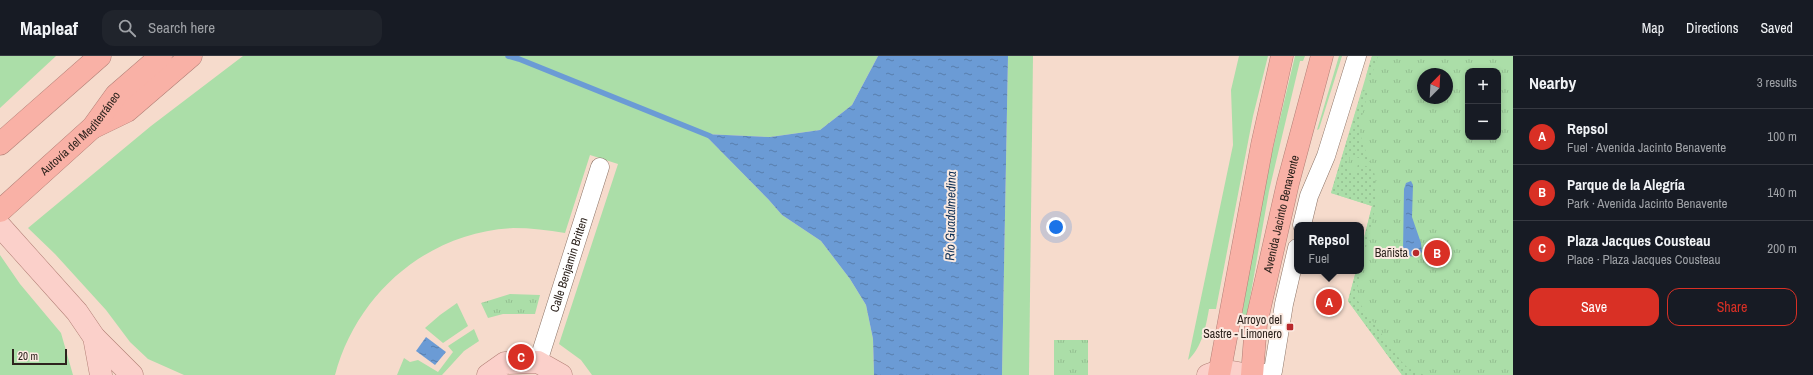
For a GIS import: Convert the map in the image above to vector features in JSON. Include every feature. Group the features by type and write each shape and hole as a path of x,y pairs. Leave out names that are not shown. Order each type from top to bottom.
{"highway":[{"path":"0,144 100,56"},
{"name":"Autovía del Mediterráneo","path":"6,206 93,127 116,95 161,56"},
{"path":"93,127 127,111 191,56"},
{"path":"1215,374 1262,145 1282,56"},
{"name":"Avenida Jacinto Benavente","path":"1252,375 1258,317 1288,183 1322,56"}],"main road":[{"path":"0,226 77,312 94,337 132,375"},
{"path":"94,337 101,375"},
{"path":"488,375 506,363 538,362 561,375"},
{"path":"1215,374 1234,371 1247,375"}],"street":[{"name":"Avenida Jacinto Benavente","path":"1303,222 1309,196 1326,156 1357,56"},
{"name":"Calle Benjamin Britten","path":"538,362 600,167"},
{"name":"Avenida Jacinto Benavente","path":"1258,375 1273,371 1284,304 1294,261"}],"green space":[{"path":"0,56 56,56 0,108"},
{"path":"243,56 878,56 852,105 820,130 770,137 704,134 782,215 821,241 850,279 866,305 873,339 874,375 592,375 581,360 559,344 618,164 590,155 565,233 526,228 482,232 452,241 425,255 400,272 379,294 360,318 345,345 335,375 184,375 148,359 130,342 106,310 55,254 28,228 151,126"},
{"path":"1008,56 1033,56 1029,375 1002,375"},
{"path":"1239,56 1268,56 1253,116 1216,309 1209,309 1205,329 1200,343 1193,355 1188,360 1233,145 1231,90"},
{"path":"1295,56 1305,56 1303,61 1300,61 1269,191 1247,315 1242,314 1263,190"},
{"path":"1339,56 1342,56 1319,129 1317,130"},
{"path":"1372,56 1513,56 1513,375 1402,375 1348,301 1355,274 1364,274 1364,238 1372,206 1331,193"},
{"path":"1372,56 1378,56 1371,77 1366,76"},
{"path":"1362,91 1368,92 1359,128 1363,145 1371,162 1359,160 1359,158 1350,156 1347,170 1356,172 1358,164 1373,168 1375,176 1377,200 1364,256 1364,238 1372,206 1331,193"},
{"path":"0,255 20,284 61,333 73,375 0,375"},
{"path":"1355,274 1360,274 1356,293 1358,301 1401,361 1408,368 1424,375 1402,375 1348,301"},
{"path":"510,294 540,295 535,314 503,314 488,318 481,303"},
{"path":"457,303 468,326 443,343 425,328"},
{"path":"474,329 479,341 464,351 442,375 397,375 404,358 410,362 418,360 438,372 453,352 448,346"},
{"path":"1054,340 1088,340 1088,375 1054,375"}],"water":[{"name":"Río Guadalmedina","path":"878,56 1008,56 1002,375 874,375 873,339 866,305 850,279 821,241 782,215 704,134 770,137 820,130 852,105"},
{"path":"1411,181 1413,185 1412,217 1421,243 1422,252 1417,257 1409,256 1403,251 1404,189 1406,183"},
{"path":"426,337 446,352 435,365 416,351"}],"waterway":[{"path":"508,56 519,59 710,136"}],"place":[{"name":"Bañista","path":"1416,253"},
{"name":"Parque de la Alegría","path":"1437,253"},
{"name":"Repsol","path":"1329,302"},
{"name":"Arroyo del Sastre - Limonero","path":"1290,327"},
{"name":"Plaza Jacques Cousteau","path":"521,357"}]}
